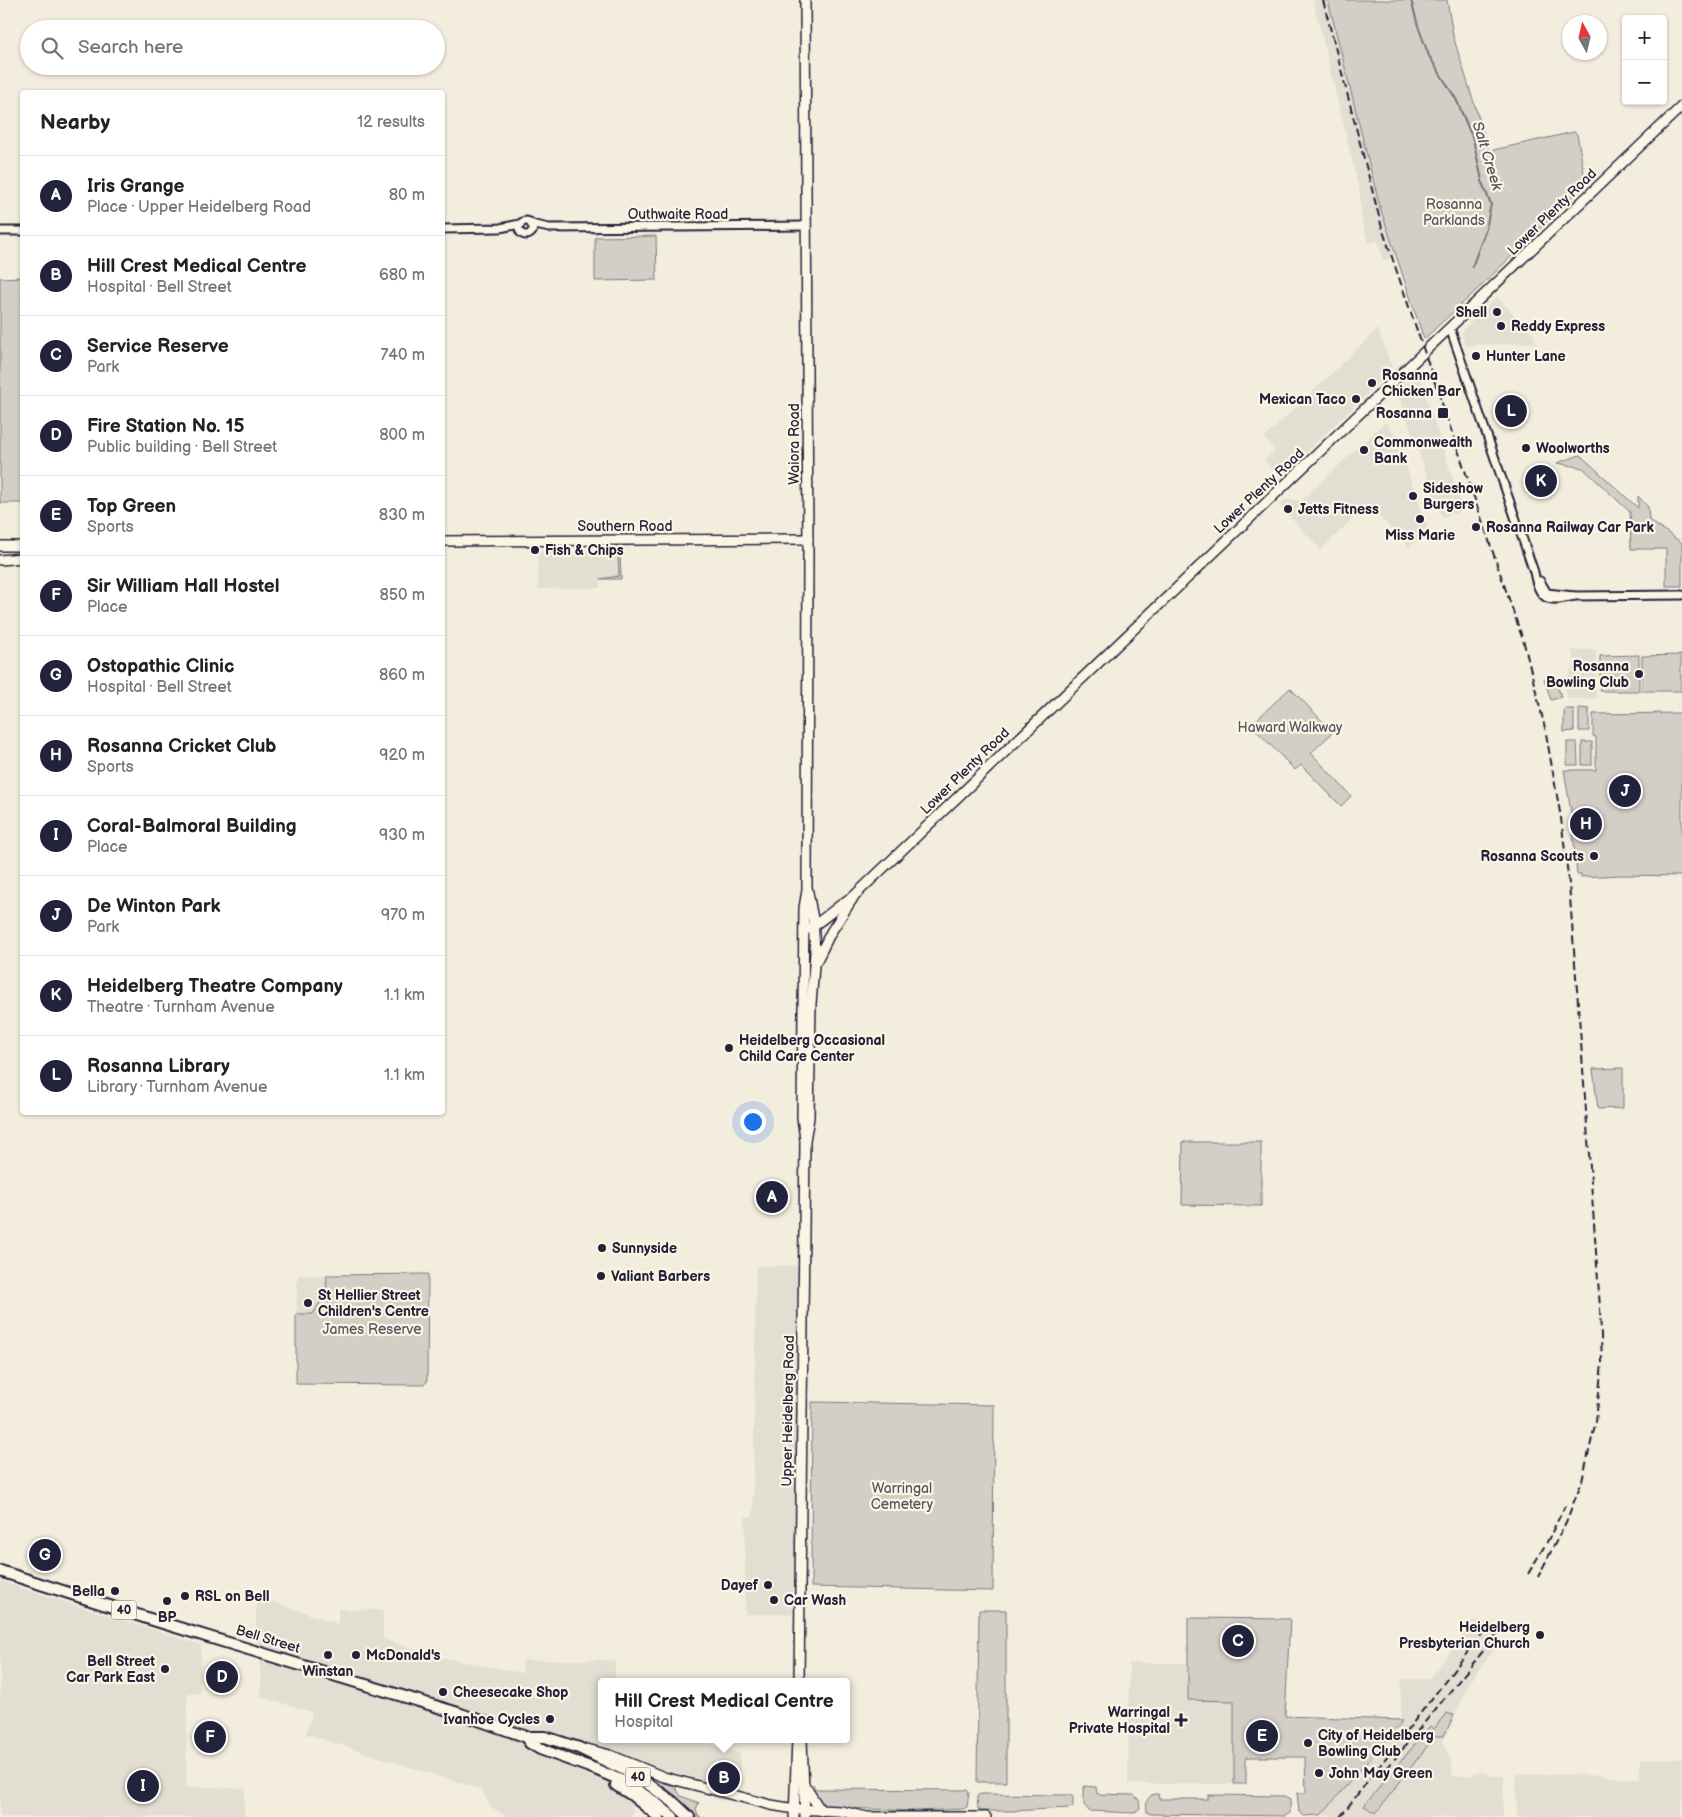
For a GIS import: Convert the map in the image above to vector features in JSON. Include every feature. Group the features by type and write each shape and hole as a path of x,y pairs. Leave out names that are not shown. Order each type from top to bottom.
{"highway":[{"name":"Bell Street","path":"0,1571 153,1620 458,1712 527,1737 545,1737 579,1748"},
{"name":"Bell Street","path":"527,1737 530,1742 540,1749 595,1769"},
{"name":"40","path":"579,1748 637,1776 673,1802 689,1817"},
{"name":"40","path":"595,1769 636,1788 673,1817"},
{"path":"595,1769 603,1777 632,1795 659,1817"}],"main road":[{"name":"Waiora Road","path":"804,933 804,902 807,887 808,539 805,0"},
{"name":"Lower Plenty Road","path":"814,930 839,905 854,896 1682,106"},
{"name":"Southern Road","path":"445,541 808,539"},
{"path":"0,546 20,546"},
{"path":"0,560 20,558"},
{"name":"Waiora Road","path":"807,887 814,930"},
{"name":"Lower Plenty Road","path":"814,968 824,945 854,896"},
{"path":"811,904 817,911 828,915"},
{"path":"804,933 814,930 824,932 837,922"},
{"name":"Upper Heidelberg Road","path":"799,1678 805,1140 808,1118 814,930"},
{"name":"Upper Heidelberg Road","path":"804,933 802,1118 805,1140"},
{"path":"794,1812 797,1743"},
{"path":"802,1743 805,1815"},
{"name":"Bell Street","path":"579,1748 601,1752 664,1777 805,1815 821,1810 841,1811 867,1817 986,1817"},
{"path":"804,1784 821,1810"},
{"path":"771,1805 788,1800 796,1793"}],"street":[{"path":"445,228 520,228 526,234 531,228 525,221 520,228"},
{"name":"Outhwaite Road","path":"531,228 806,226"},
{"path":"0,231 20,231"},
{"path":"1450,328 1542,592 1574,596 1682,596"}],"shaded area":[{"path":"1313,0 1328,0 1380,207 1395,256 1383,260 1378,241 1369,243 1366,236 1361,215 1360,193"},
{"name":"Shell","path":"1497,297 1535,336 1536,343 1465,345 1462,335 1464,329"},
{"path":"1378,329 1392,368 1390,372 1280,477 1264,461 1275,450 1264,438"},
{"path":"1418,371 1463,510 1442,518 1397,391"},
{"path":"1385,422 1395,434 1428,530 1409,547 1372,509 1358,513 1321,550 1279,505 1286,499 1301,501"},
{"path":"620,550 621,579 600,579 600,588 538,589 538,553 541,551"},
{"path":"1571,650 1596,650 1596,699 1568,699 1564,685 1575,662"},
{"path":"756,1266 803,1266 800,1614 745,1614 745,1517 753,1516"},
{"name":"St Hellier Street Children's Centre","path":"298,1275 327,1275 326,1292 313,1314 296,1314"},
{"path":"0,1581 201,1645 200,1693 187,1693 186,1787 245,1788 244,1817 0,1817"},
{"path":"256,1596 338,1624 338,1609 383,1610 383,1639 439,1657 522,1673 523,1660 615,1660 615,1678 598,1678 598,1743 708,1743 740,1754 739,1791 623,1757 633,1812 630,1817 507,1817 491,1807 480,1789 306,1734 312,1712 261,1697 256,1632"},
{"path":"1473,1621 1493,1622 1500,1630 1500,1642 1472,1678 1443,1742 1452,1762 1452,1776 1474,1776 1474,1772 1486,1773 1491,1776 1504,1776 1503,1817 1345,1817 1321,1815 1401,1723 1401,1679 1429,1679"},
{"name":"Warringal Private Hospital","path":"1129,1663 1188,1663 1188,1700 1237,1700 1234,1701 1234,1784 1128,1784"},
{"path":"1640,1759 1682,1759 1682,1817 1517,1817 1516,1774 1599,1775 1618,1778 1640,1778"}],"green space":[{"name":"Rosanna Parklands","path":"1328,0 1447,0 1453,36 1489,151 1574,132 1577,134 1585,179 1584,185 1424,339 1380,207"},
{"path":"656,236 657,280 595,281 595,237"},
{"path":"20,277 20,503 0,503 0,278"},
{"path":"1580,455 1638,508 1638,496 1648,507 1649,520 1682,543 1682,586 1666,586 1666,549 1631,549 1630,512 1583,468 1557,463"},
{"path":"613,550 620,550 621,579 600,579 619,576 618,552 613,552"},
{"path":"1639,655 1639,691 1600,691 1600,656"},
{"path":"1681,655 1681,691 1642,691 1642,656"},
{"path":"1554,675 1561,697 1551,700 1544,679"},
{"name":"Haward Walkway","path":"1290,688 1333,732 1311,753 1351,796 1341,806 1301,765 1295,770 1251,725"},
{"path":"1579,708 1589,709 1589,731 1579,731"},
{"path":"1564,709 1574,709 1574,731 1564,732"},
{"path":"1682,713 1682,876 1622,875 1581,877 1581,874 1577,874 1571,812 1564,770 1596,770 1596,737 1593,736 1593,714"},
{"path":"1567,742 1577,742 1578,765 1567,765"},
{"path":"1582,742 1592,742 1592,765 1582,765"},
{"path":"1623,1068 1623,1108 1598,1109 1593,1069"},
{"path":"1183,1142 1261,1142 1261,1206 1182,1205"},
{"name":"James Reserve","path":"428,1274 427,1382 423,1385 296,1384 296,1314 313,1314 326,1292 327,1275"},
{"name":"Warringal Cemetery","path":"812,1402 994,1405 993,1591 811,1587"},
{"path":"979,1610 1006,1610 1006,1782 977,1782"},
{"path":"1188,1618 1290,1619 1285,1716 1401,1720 1401,1723 1321,1815 1304,1816 1299,1812 1297,1793 1306,1793 1305,1757 1246,1757 1246,1784 1234,1784 1234,1701 1188,1700"},
{"path":"1446,1713 1454,1715 1444,1736 1435,1736 1376,1813 1364,1806 1430,1726 1434,1729"},
{"path":"655,1779 674,1786 681,1796 699,1803 696,1809 701,1817 696,1817 654,1782"},
{"path":"809,1785 814,1785 814,1789 967,1790 969,1792 967,1807 963,1809 914,1811 823,1807"},
{"path":"1084,1786 1096,1787 1097,1794 1134,1795 1139,1800 1140,1808 1134,1813 1089,1811 1084,1805"},
{"path":"980,1794 1070,1795 1073,1797 1073,1806 1070,1808 982,1811 978,1809 977,1796"},
{"path":"1155,1794 1158,1794 1159,1799 1208,1799 1208,1795 1284,1796 1290,1799 1290,1813 1285,1816 1150,1814 1147,1812 1147,1801"}],"waterway":[{"name":"Salt Creek","path":"1411,0 1429,56 1456,99 1473,139 1483,185 1491,204 1486,229 1472,267"}],"railway":[{"path":"1323,0 1382,228 1524,643 1545,728 1561,818 1569,884 1583,1069 1600,1308 1602,1363 1596,1421 1582,1481 1566,1522 1538,1577"},
{"path":"1528,1574 1565,1506"},
{"path":"1340,1817 1488,1626"},
{"path":"1379,1778 1498,1633"}],"place":[{"name":"Shell","path":"1497,312"},
{"name":"Reddy Express","path":"1501,326"},
{"name":"Hunter Lane","path":"1476,356"},
{"name":"Rosanna Chicken Bar","path":"1372,383"},
{"name":"Mexican Taco","path":"1356,399"},
{"name":"Rosanna Library","path":"1511,411"},
{"name":"Rosanna","path":"1443,413"},
{"name":"Woolworths","path":"1526,448"},
{"name":"Commonwealth Bank","path":"1364,450"},
{"name":"Heidelberg Theatre Company","path":"1541,481"},
{"name":"Sideshow Burgers","path":"1413,496"},
{"name":"Jetts Fitness","path":"1288,509"},
{"name":"Miss Marie","path":"1420,519"},
{"name":"Rosanna Railway Car Park","path":"1476,527"},
{"name":"Fish & Chips","path":"535,550"},
{"name":"Rosanna Bowling Club","path":"1639,674"},
{"name":"De Winton Park","path":"1625,791"},
{"name":"Rosanna Cricket Club","path":"1586,824"},
{"name":"Rosanna Scouts","path":"1594,856"},
{"name":"Heidelberg Occasional Child Care Center","path":"729,1048"},
{"name":"Iris Grange","path":"772,1197"},
{"name":"Sunnyside","path":"602,1248"},
{"name":"Valiant Barbers","path":"601,1276"},
{"name":"St Hellier Street Children's Centre","path":"308,1303"},
{"name":"Ostopathic Clinic","path":"45,1555"},
{"name":"Dayef","path":"768,1585"},
{"name":"Bella","path":"115,1591"},
{"name":"RSL on Bell","path":"185,1596"},
{"name":"Car Wash","path":"774,1600"},
{"name":"BP","path":"167,1601"},
{"name":"Heidelberg Presbyterian Church","path":"1540,1635"},
{"name":"Service Reserve","path":"1238,1641"},
{"name":"Winstan","path":"328,1655"},
{"name":"McDonald's","path":"356,1655"},
{"name":"Bell Street Car Park East","path":"165,1669"},
{"name":"Fire Station No. 15","path":"222,1677"},
{"name":"Cheesecake Shop","path":"443,1692"},
{"name":"Ivanhoe Cycles","path":"550,1719"},
{"name":"Warringal Private Hospital","path":"1181,1720"},
{"name":"Top Green","path":"1262,1736"},
{"name":"Sir William Hall Hostel","path":"210,1737"},
{"name":"City of Heidelberg Bowling Club","path":"1308,1743"},
{"name":"John May Green","path":"1319,1773"},
{"name":"Hill Crest Medical Centre","path":"724,1778"},
{"name":"Coral-Balmoral Building","path":"143,1786"}]}
